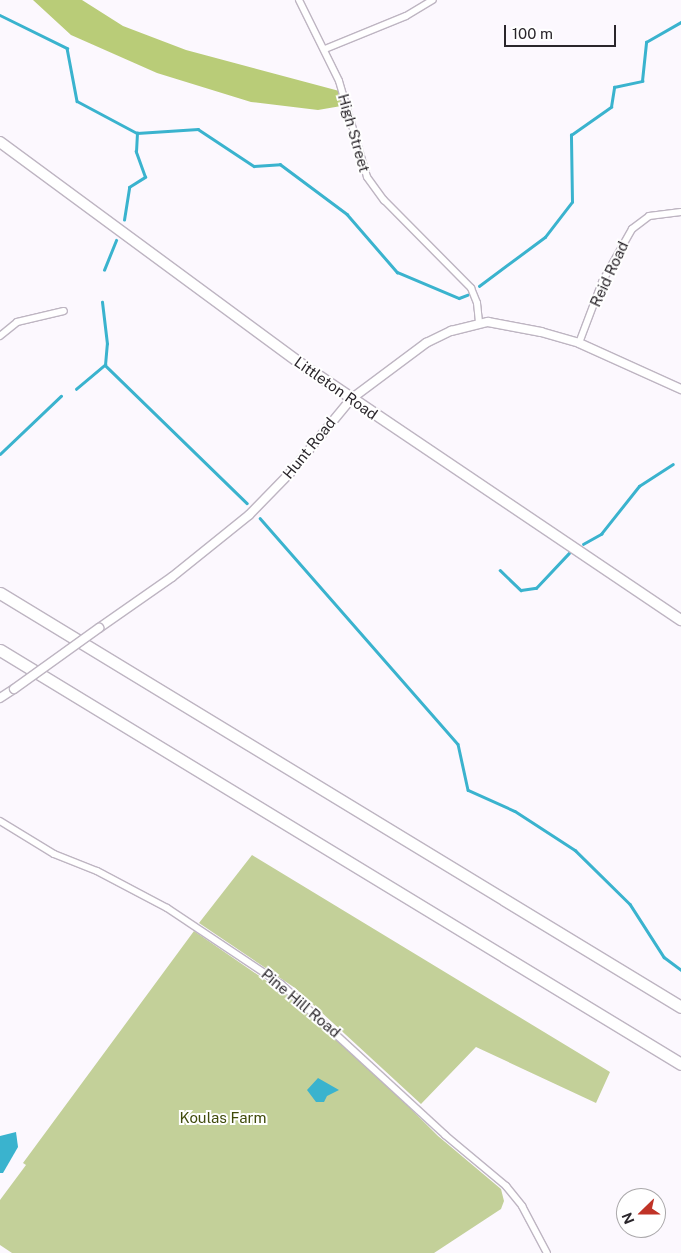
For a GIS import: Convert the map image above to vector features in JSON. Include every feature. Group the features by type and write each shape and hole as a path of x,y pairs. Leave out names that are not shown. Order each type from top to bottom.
{"highway":[{"path":"0,593 681,1008"},
{"path":"0,650 681,1064"}],"main road":[{"name":"Littleton Road","path":"1,145 351,398 681,620"}],"street":[{"name":"High Street","path":"299,0 325,49 343,92 361,162 371,185 472,288 477,303 479,323"},
{"path":"325,49 406,16 433,0"},
{"name":"Reid Road","path":"580,343 602,282 632,229 649,216 681,212"},
{"path":"0,336 17,322 64,311"},
{"name":"Hunt Road","path":"0,698 172,577 249,515 290,473 351,398 426,343 450,331 479,323 506,324 580,343 681,389"},
{"name":"Pine Hill Road","path":"0,821 54,854 97,871 161,904 281,984 445,1135 506,1186 526,1214 547,1253"}],"green space":[{"path":"33,0 82,0 123,26 186,50 343,92 347,105 318,110 251,102 157,73 71,35"},
{"path":"252,855 610,1072 596,1103 476,1047 421,1104 295,988 199,923"},
{"name":"Koulas Farm","path":"194,931 290,997 380,1078 438,1136 501,1189 504,1201 501,1209 434,1253 12,1253 0,1245 0,1200 26,1165 23,1163"}],"water":[{"path":"318,1078 339,1090 327,1096 324,1102 316,1102 307,1090"},
{"path":"16,1132 18,1147 3,1173 0,1173 0,1136"}],"waterway":[{"path":"0,15 67,48 77,101 137,133 198,129 254,166 280,164 347,214 397,272 459,298 467,295"},
{"path":"479,286 545,237 572,202 571,135 611,107 614,87 642,81 646,42 681,22"},
{"path":"124,220 129,187 145,177 136,152 137,133"},
{"path":"104,270 116,240"},
{"path":"76,389 105,365 107,344 102,302"},
{"path":"105,365 247,503"},
{"path":"0,454 61,396"},
{"path":"583,544 601,534 639,486 673,464"},
{"path":"260,518 458,744 468,790 515,811 575,850 630,904 664,957 681,970"},
{"path":"500,570 521,590 536,588 569,553"}]}
